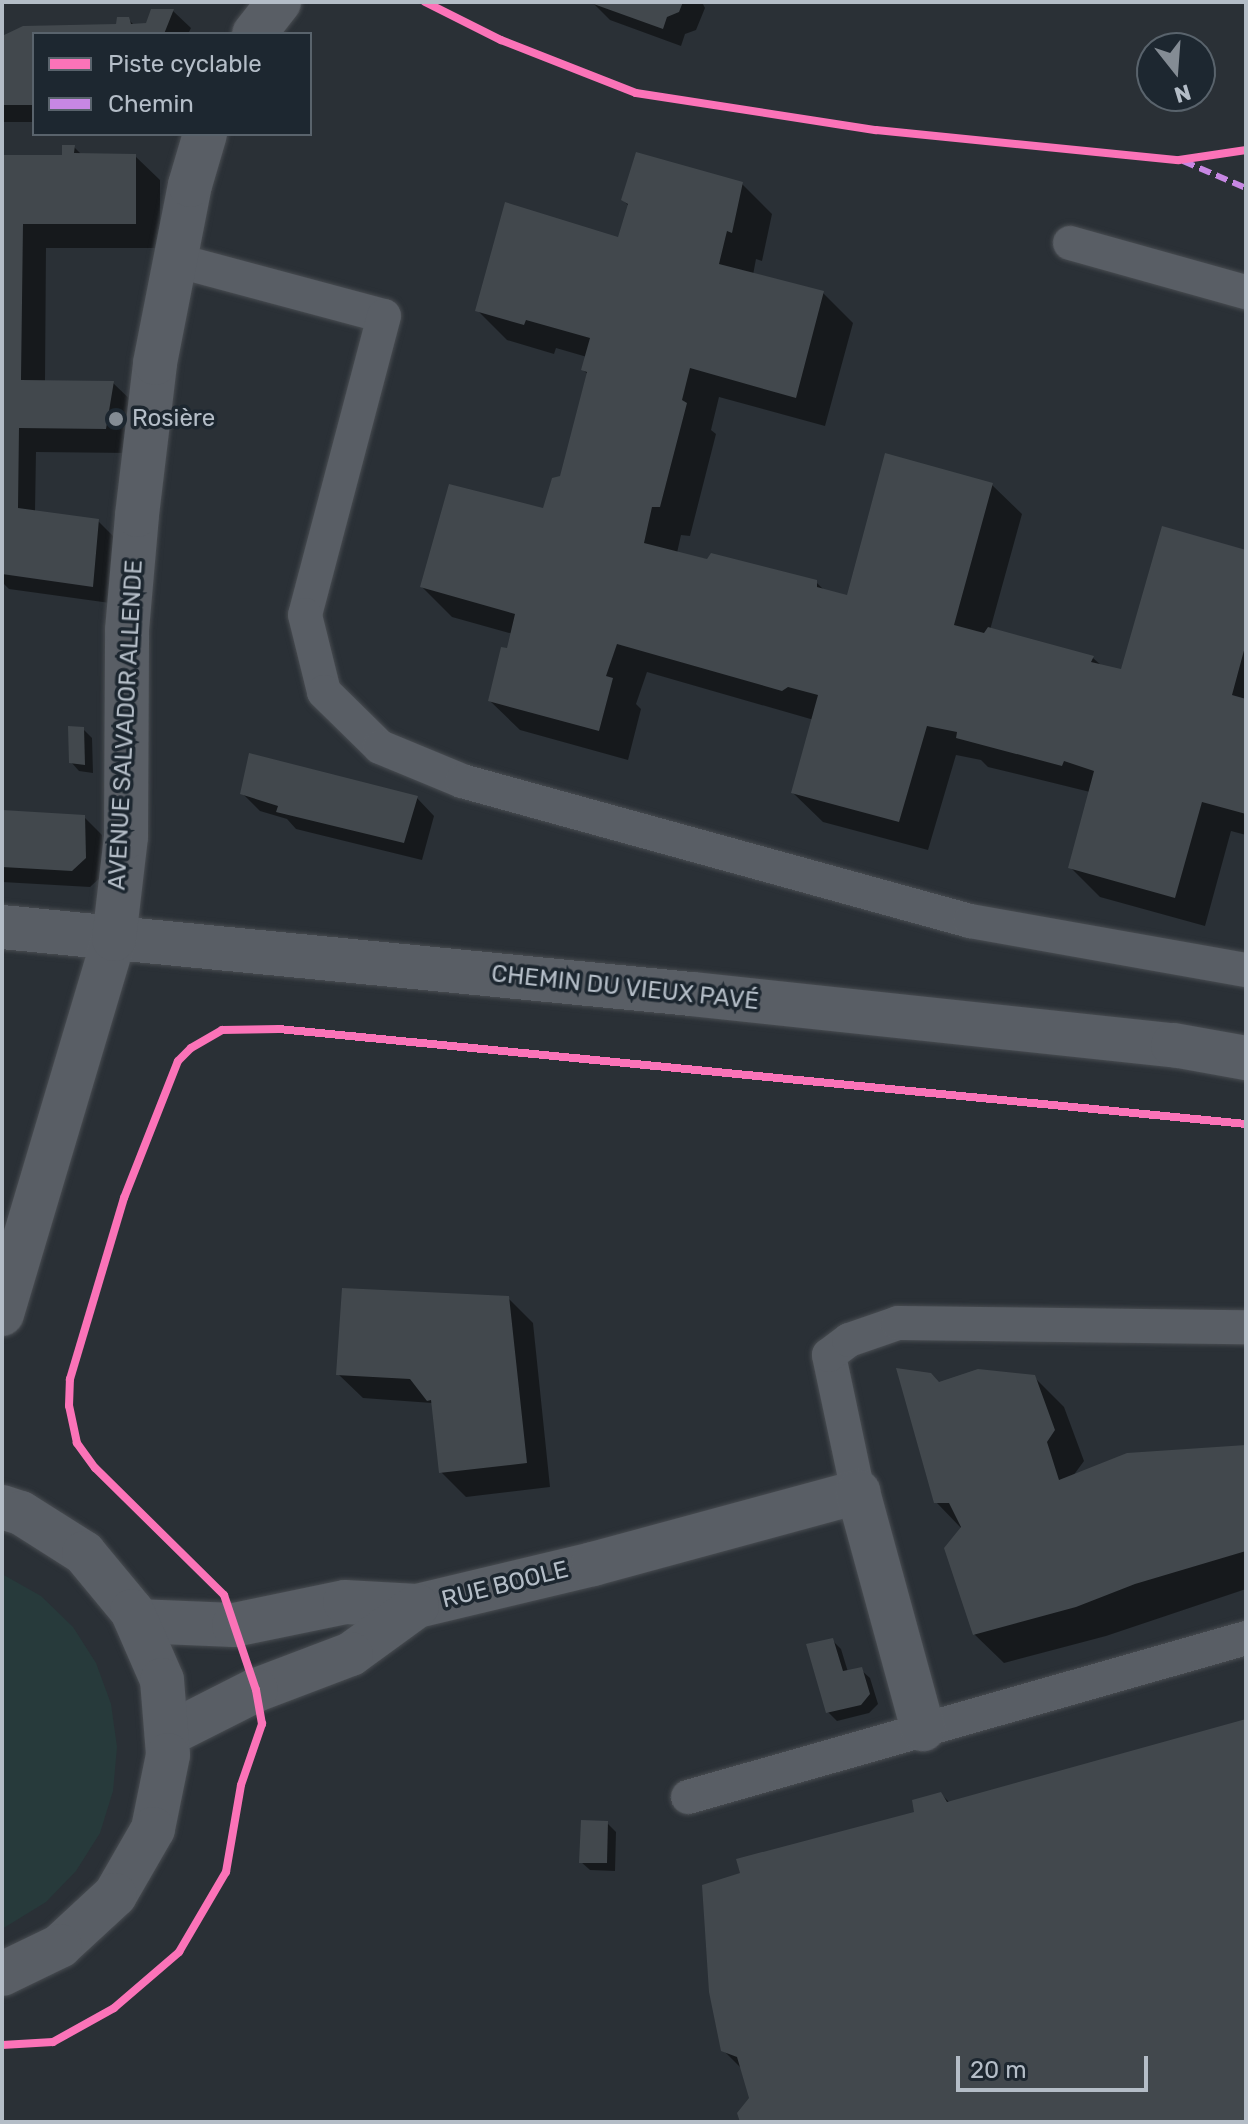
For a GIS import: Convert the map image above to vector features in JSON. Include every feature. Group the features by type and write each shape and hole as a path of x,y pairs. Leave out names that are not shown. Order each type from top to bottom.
{"street":[{"path":"256,32 279,2"},
{"name":"AVENUE SALVADOR ALLENDE","path":"2,1314 114,939 126,837 127,630 155,363 175,260 205,136"},
{"name":"CHEMIN DU VIEUX PAVÉ","path":"2,927 692,994 1173,1045 1246,1058"},
{"path":"858,1492 923,1729"},
{"name":"RUE BOOLE","path":"137,1621 234,1625 345,1602 417,1606 593,1564 858,1492"},
{"path":"2,1507 21,1513 84,1553 132,1611 162,1680 168,1755 153,1829 115,1895 60,1946 2,1974"},
{"name":"RUE BOOLE","path":"167,1735 256,1690 351,1654 417,1606"}],"lane":[{"path":"1070,243 1246,292"},
{"path":"175,260 384,316 305,615 324,692 380,747 462,781 970,921 1246,970"},
{"path":"858,1492 829,1355 849,1340 898,1323 1246,1327"},
{"path":"688,1797 1246,1638"}],"shaded area":[{"path":"2,1574 41,1596 73,1627 96,1663 111,1704 117,1747 113,1791 100,1833 76,1871 46,1902 2,1929"}],"building":[{"path":"588,2 683,2 679,12 667,17 663,29"},
{"path":"151,9 174,9 165,32 32,32 32,105 2,105 2,36 23,26 116,24 117,17 129,17 131,24 146,23"},
{"path":"62,145 75,145 74,153 136,154 136,224 23,224 21,380 114,381 106,429 19,428 18,508 99,519 93,587 2,574 2,155 62,155"},
{"path":"636,152 743,182 732,233 727,231 719,264 824,291 796,398 690,368 682,400 687,403 660,507 652,507 644,543 707,559 711,553 817,580 817,587 847,595 885,453 993,483 954,625 984,633 988,627 1094,656 1091,662 1121,669 1162,526 1246,550 1246,643 1232,695 1246,699 1246,814 1202,802 1175,898 1068,868 1094,771 1064,761 1062,766 956,738 957,732 927,726 899,822 791,793 818,695 788,687 782,691 617,644 606,676 613,678 599,731 488,701 501,647 507,648 515,614 420,587 449,484 543,508 552,478 560,476 587,372 581,370 590,338 526,320 524,325 475,311 505,202 618,237 628,204 621,200"},
{"path":"68,726 84,727 85,765 69,763"},
{"path":"249,753 418,796 404,843 276,812 278,806 240,794"},
{"path":"2,810 85,815 86,858 72,871 2,867"},
{"path":"342,1288 509,1296 527,1463 439,1473 431,1400 427,1401 410,1379 336,1375"},
{"path":"896,1368 931,1373 939,1382 978,1369 1035,1375 1055,1430 1047,1442 1059,1480 1127,1453 1246,1445 1246,1551 1135,1584 1076,1607 973,1635 944,1548 961,1527 949,1503 934,1503"},
{"path":"833,1638 843,1671 862,1667 870,1694 861,1705 826,1713 806,1644"},
{"path":"1246,1719 1246,2122 740,2122 737,2113 749,2098 737,2057 721,2051 709,1992 702,1885 740,1873 736,1859 914,1812 912,1800 941,1792 947,1802"},
{"path":"581,1820 608,1821 607,1863 579,1863"}],"marked path":[{"path":"1183,161 1246,188"}],"cycle path":[{"path":"425,2 501,40 636,93 876,130 1179,160 1246,150"},
{"path":"2,2045 53,2042 114,2008 179,1952 226,1872 241,1785 262,1724 256,1690 224,1595 95,1468 77,1443 69,1406 70,1379 124,1198 178,1061 191,1048 222,1030 279,1029 1246,1124"}],"place":[{"name":"Rosière","path":"116,419"}]}
